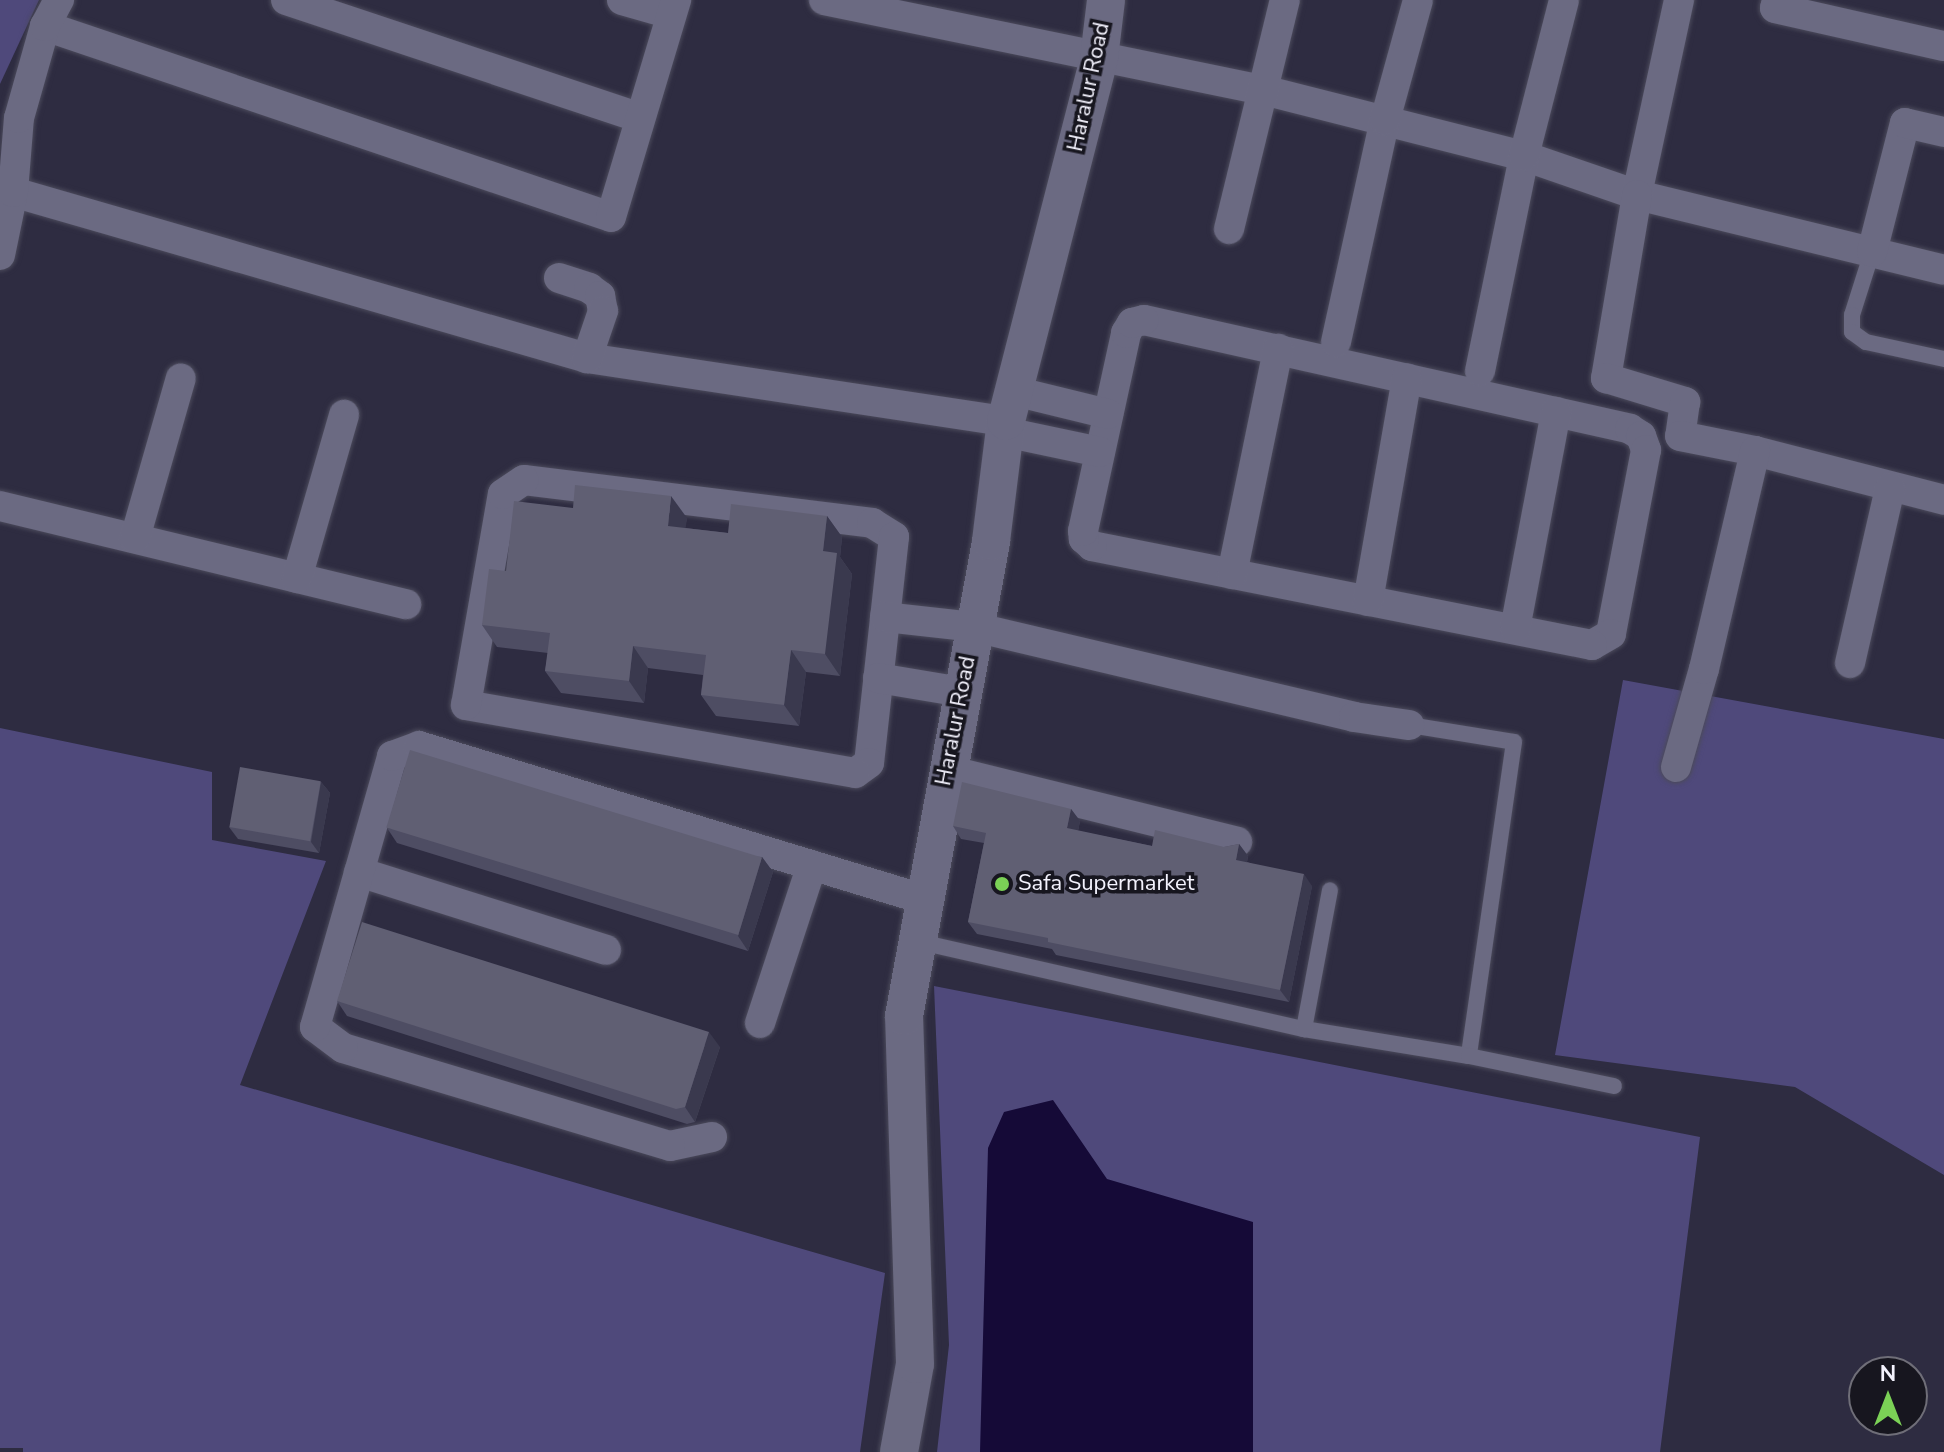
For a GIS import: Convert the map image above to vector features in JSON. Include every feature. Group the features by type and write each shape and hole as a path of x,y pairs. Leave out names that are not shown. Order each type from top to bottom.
{"street":[{"path":"286,0 640,118"},
{"path":"0,255 13,192 19,118 52,13 611,217 674,7 622,0"},
{"path":"824,0 1263,90 1524,156 1637,195 1944,270"},
{"name":"Haralur Road","path":"899,1452 915,1364 904,1016 991,541 1008,415 1099,58 1106,0"},
{"path":"1229,229 1285,0"},
{"path":"1336,342 1385,120 1418,0"},
{"path":"1480,371 1524,156 1564,0"},
{"path":"1679,0 1637,195 1606,378 1685,402 1680,436 1755,451 1944,500"},
{"path":"1777,0 1775,8 1944,46"},
{"path":"1872,252 1905,123 1944,132"},
{"path":"13,192 587,358 1008,415 1108,414"},
{"path":"559,278 589,288 600,296 603,311 587,358"},
{"path":"1144,320 1278,349 1630,429 1641,436 1646,450 1611,634 1592,645 1092,546 1084,539 1083,531 1108,414 1126,333 1132,323 1144,320"},
{"path":"1232,574 1278,349"},
{"path":"135,538 181,378"},
{"path":"1368,601 1407,378"},
{"path":"1515,629 1556,412"},
{"path":"297,578 344,415"},
{"path":"1008,415 1100,452"},
{"path":"1676,767 1704,669 1755,451"},
{"path":"524,480 872,523 894,537 878,678 869,763 855,773 466,705 503,494 524,480"},
{"path":"1850,663 1890,488"},
{"path":"0,506 406,604"},
{"path":"885,617 974,627 1354,717 1409,725"},
{"path":"878,678 962,692"},
{"path":"712,1137 670,1146 343,1048 315,1027 392,756 419,746 923,899"},
{"path":"947,770 1237,842"},
{"path":"760,1023 812,865"},
{"path":"359,872 606,950"}],"lane":[{"path":"1872,252 1852,315 1852,332 1866,342 1944,359"},
{"path":"1409,725 1514,742 1469,1056"},
{"path":"1304,1029 1330,890"},
{"path":"916,941 1304,1029 1469,1056 1614,1086"}],"shaded area":[{"path":"0,0 39,0 0,84"},
{"path":"1623,680 1944,739 1944,1175 1795,1087 1555,1055"},
{"path":"0,728 212,772 212,840 326,861 240,1085 885,1273 860,1452 23,1452 23,1448 0,1448"},
{"path":"934,986 1700,1137 1660,1452 937,1452 949,1345"},
{"path":"1053,1100 1107,1179 1253,1222 1253,1452 980,1452 988,1148 1004,1112"}],"building":[{"path":"575,485 671,496 668,526 728,533 731,504 827,516 823,551 837,553 825,654 791,650 784,705 701,695 706,655 633,646 629,681 545,671 550,633 482,625 489,569 506,571 514,501 573,508"},
{"path":"410,750 762,858 738,935 386,827"},
{"path":"240,767 321,781 310,841 229,827"},
{"path":"962,782 1071,809 1067,828 1152,846 1155,830 1224,847 1239,844 1236,860 1304,874 1280,990 1048,942 1048,938 968,922 986,833 953,826"},
{"path":"362,922 709,1032 685,1107 676,1109 337,1001"}],"place":[{"name":"Safa Supermarket","path":"1002,884"}]}
